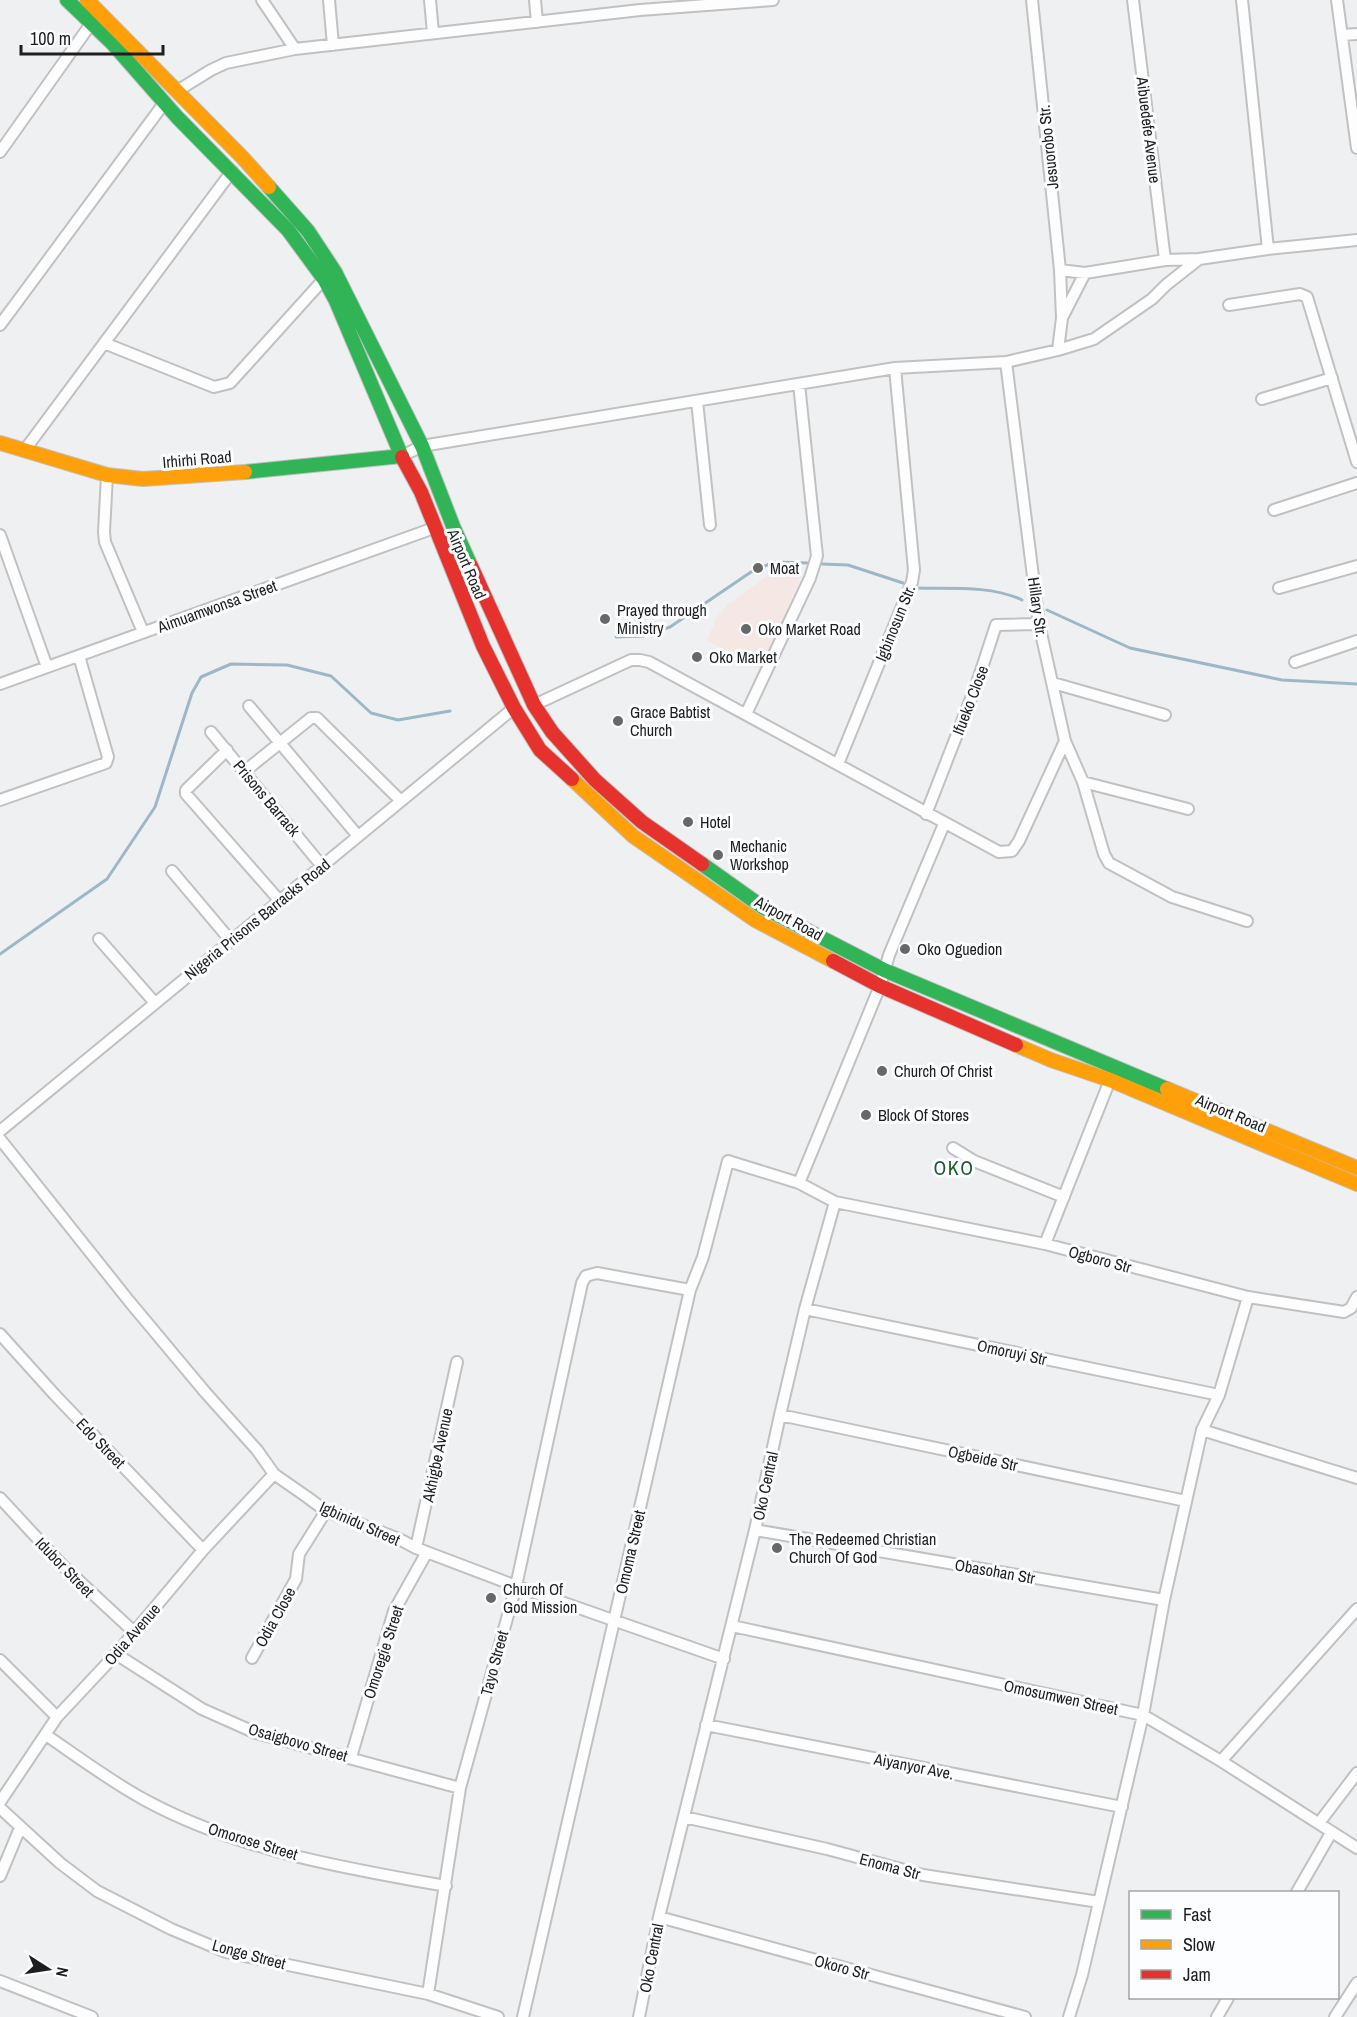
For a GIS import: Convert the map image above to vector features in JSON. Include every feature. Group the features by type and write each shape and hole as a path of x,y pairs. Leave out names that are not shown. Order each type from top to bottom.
{"main road":[{"name":"Airport Road","path":"66,0 112,43 177,117 288,230 324,279 336,301 402,456 421,492 483,646 514,708 540,750 633,836 756,920 880,986 1051,1060 1110,1080 1357,1184"},
{"name":"Airport Road","path":"87,0 242,157 308,231 335,272 422,446 453,526 534,705 552,732 588,772 642,822 764,908 884,970 1034,1035 1243,1119 1357,1168"},
{"name":"Irhirhi Road","path":"0,443 107,475 143,479 402,456"}],"street":[{"path":"262,0 295,49"},
{"path":"329,0 333,45"},
{"path":"430,0 433,33"},
{"path":"535,0 537,22"},
{"path":"177,91 210,70 226,63 295,49 537,22 640,5 773,0"},
{"name":"Jesuorobo Str.","path":"1032,0 1060,270 1062,318"},
{"name":"Aibuedefe Avenue","path":"1133,0 1165,260"},
{"path":"1242,0 1268,249"},
{"path":"1337,0 1357,148"},
{"path":"0,152 99,13"},
{"path":"1342,35 1357,34"},
{"path":"0,326 165,102"},
{"path":"24,451 232,171"},
{"path":"1060,270 1085,273 1165,260 1199,259 1357,240"},
{"path":"402,456 422,446 696,400 895,368 1006,362 1058,350 1094,339 1152,298 1199,259"},
{"path":"1058,350 1062,318 1085,273"},
{"path":"104,343 214,387 230,382 324,279"},
{"path":"1229,305 1300,294 1307,297 1357,462"},
{"name":"Hillary Str.","path":"1006,362 1039,624 1065,741 1083,782 1104,854 1109,863 1172,897 1247,921"},
{"name":"Igbinosun Str.","path":"838,764 912,582 914,570 895,368"},
{"path":"1262,399 1332,378"},
{"path":"746,714 810,578 817,556 799,384"},
{"path":"696,400 710,525"},
{"path":"107,475 105,543 143,632"},
{"path":"1274,510 1357,483"},
{"name":"Aimuamwonsa Street","path":"0,684 434,528"},
{"path":"0,535 47,668"},
{"path":"1279,588 1357,566"},
{"name":"Ifueko Close","path":"926,813 977,683 996,625 1039,624"},
{"path":"1295,662 1357,641"},
{"path":"0,800 106,764 108,757 79,656"},
{"path":"534,705 631,660 640,660 746,714 999,852 1012,851 1019,841 1065,741"},
{"path":"1053,683 1165,715"},
{"path":"249,706 358,836"},
{"name":"Nigeria Prisons Barracks Road","path":"0,1131 514,708"},
{"path":"244,771 311,718 317,718 401,801"},
{"name":"Prisons Barrack","path":"211,732 322,866"},
{"path":"227,750 186,790 186,794 279,900"},
{"path":"1083,782 1188,809"},
{"path":"835,1202 799,1183 944,824"},
{"path":"172,871 231,941"},
{"path":"99,939 155,1003"},
{"path":"1045,1244 1110,1080"},
{"name":"Igbinidu Street","path":"0,1139 129,1301 205,1392 257,1449 274,1474 326,1511 516,1586 724,1659"},
{"path":"953,1148 974,1161 1064,1197"},
{"name":"Omoma Street","path":"523,2017 690,1290 703,1257 728,1161 799,1183"},
{"name":"Ogboro Str","path":"835,1202 1045,1244 1248,1298 1344,1312 1351,1308 1357,1297"},
{"name":"Oko Central","path":"639,2017 659,1917 756,1530 805,1309 835,1202"},
{"name":"Tayo Street","path":"428,1994 460,1788 516,1586 582,1283 586,1276 597,1273 690,1290"},
{"path":"1069,2017 1082,1975 1143,1715 1164,1600 1202,1430 1219,1395 1248,1298"},
{"name":"Omoruyi Str","path":"805,1309 1219,1395"},
{"name":"Edo Street","path":"0,1334 203,1551"},
{"name":"Akhigbe Avenue","path":"422,1550 457,1362"},
{"name":"Ogbeide Str","path":"780,1414 1186,1501"},
{"path":"1202,1430 1357,1478"},
{"name":"Odia Avenue","path":"0,1802 57,1717 116,1654 203,1551 274,1474"},
{"name":"Idubor Street","path":"0,1498 63,1566 134,1632"},
{"name":"Odia Close","path":"252,1658 296,1579 299,1554 326,1511"},
{"name":"Obasohan Str","path":"756,1530 1164,1600"},
{"name":"Omoregie Street","path":"351,1757 394,1611 422,1550"},
{"path":"1221,1761 1357,1609"},
{"name":"Omosumwen Street","path":"732,1626 1143,1715 1221,1761 1357,1848"},
{"name":"Osaigbovo Street","path":"116,1654 202,1708 256,1733 460,1788"},
{"path":"0,1660 57,1717"},
{"name":"Aiyanyor Ave.","path":"706,1725 1122,1807"},
{"name":"Omorose Street","path":"46,1735 146,1800 232,1838 352,1869 446,1886"},
{"path":"1319,1823 1357,1773"},
{"name":"Longe Street","path":"0,1808 60,1863 97,1891 171,1929 226,1952 428,1994 498,2017"},
{"name":"Enoma Str","path":"684,1817 827,1849 923,1875 1099,1902"},
{"path":"0,1876 21,1828"},
{"path":"1298,1891 1331,1833"},
{"name":"Okoro Str","path":"659,1917 1025,2017"},
{"path":"0,1981 92,2017"},
{"path":"1335,2017 1357,1983"},
{"path":"1217,2017 1227,1999"}],"shaded area":[{"name":"Oko Market Road","path":"773,572 802,574 762,671 707,640 717,617 727,605"}],"waterway":[{"path":"616,637 643,636 670,627 751,572 774,562 807,563"},
{"path":"822,564 848,565 903,583"},
{"path":"916,588 983,590 1010,595 1022,600"},
{"path":"1047,610 1130,648 1282,680 1357,684"},
{"path":"0,954 107,879 155,807 192,693 201,677 231,664 287,665 331,676 371,713 398,720 450,711"}],"traffic: fast":[{"path":"67,0 112,43 177,117 288,230 324,279 336,301 402,457"},
{"path":"269,187 308,231 335,272 422,446 471,566"},
{"path":"245,472 402,456"},
{"path":"702,864 764,908 884,970 1167,1089"}],"traffic: slow":[{"path":"87,0 269,187"},
{"path":"0,443 107,475 143,479 245,472"},
{"path":"572,779 633,836 755,920 833,961"},
{"path":"1016,1045 1051,1060 1110,1080 1357,1184"},
{"path":"1167,1089 1357,1168"}],"traffic: jam":[{"path":"402,457 421,492 483,646 514,708 540,750 572,779"},
{"path":"471,566 534,705 552,732 595,780 642,822 702,864"},
{"path":"833,961 880,986 1016,1045"}],"place":[{"name":"Moat","path":"758,568"},
{"name":"Prayed through Ministry","path":"605,619"},
{"name":"Oko Market Road","path":"746,629"},
{"name":"Oko Market","path":"697,657"},
{"name":"Grace Babtist Church","path":"618,721"},
{"name":"Hotel","path":"688,822"},
{"name":"Mechanic Workshop","path":"718,855"},
{"name":"Oko Oguedion","path":"905,949"},
{"name":"Church Of Christ","path":"882,1071"},
{"name":"Block Of Stores","path":"866,1115"},
{"name":"The Redeemed Christian Church Of God","path":"777,1548"},
{"name":"Church Of God Mission","path":"491,1598"}],"district":[{"name":"OKO","path":"954,1167"}]}
